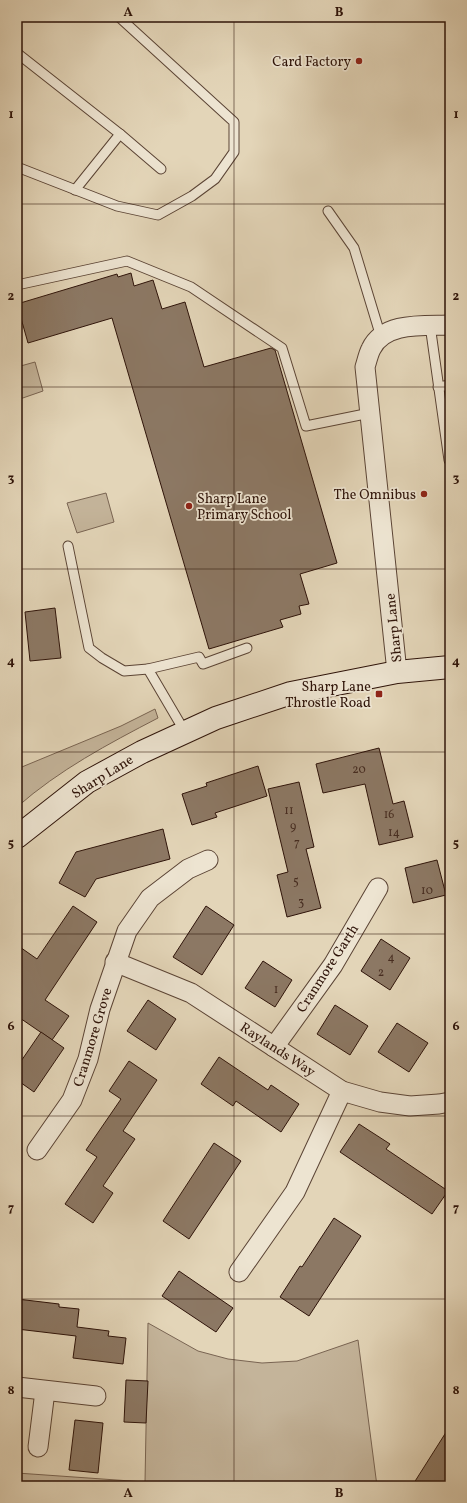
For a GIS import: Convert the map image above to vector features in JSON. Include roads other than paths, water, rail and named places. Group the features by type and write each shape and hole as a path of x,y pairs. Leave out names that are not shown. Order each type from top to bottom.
{"street":[{"path":"381,337 392,330 410,326 450,325"},
{"name":"Sharp Lane","path":"17,837 88,782 142,752 216,718 291,693 397,672 365,367 371,348 381,337"},
{"path":"397,672 450,666"},
{"name":"Cranmore Grove","path":"37,1150 72,1100 88,1059 100,1009 127,931 150,898 188,869 208,860"},
{"name":"Cranmore Garth","path":"274,1047 333,965 378,888"},
{"name":"Raylands Way","path":"115,962 191,993 342,1091 380,1102 410,1106 450,1102"},
{"path":"239,1272 295,1192 342,1091"},
{"path":"17,1387 96,1396"},
{"path":"38,1447 45,1391"}],"lane":[{"path":"17,167 117,206 158,215 192,196 215,180 234,152 234,122 119,17"},
{"path":"17,53 120,134 161,169"},
{"path":"75,190 120,134"},
{"path":"328,211 354,248 381,337"},
{"path":"17,285 127,261 191,287 282,348 306,426 370,413"},
{"path":"430,325 450,460"},
{"path":"438,387 450,385"},
{"path":"68,546 89,648 102,658 124,671 148,669 199,657 203,664 247,648"},
{"path":"148,669 185,732"}],"place":[{"name":"Card Factory","path":"359,61"},
{"name":"The Omnibus","path":"424,494"},
{"name":"Sharp Lane Primary School","path":"189,506"},
{"name":"Sharp Lane Throstle Road","path":"379,694"}]}
